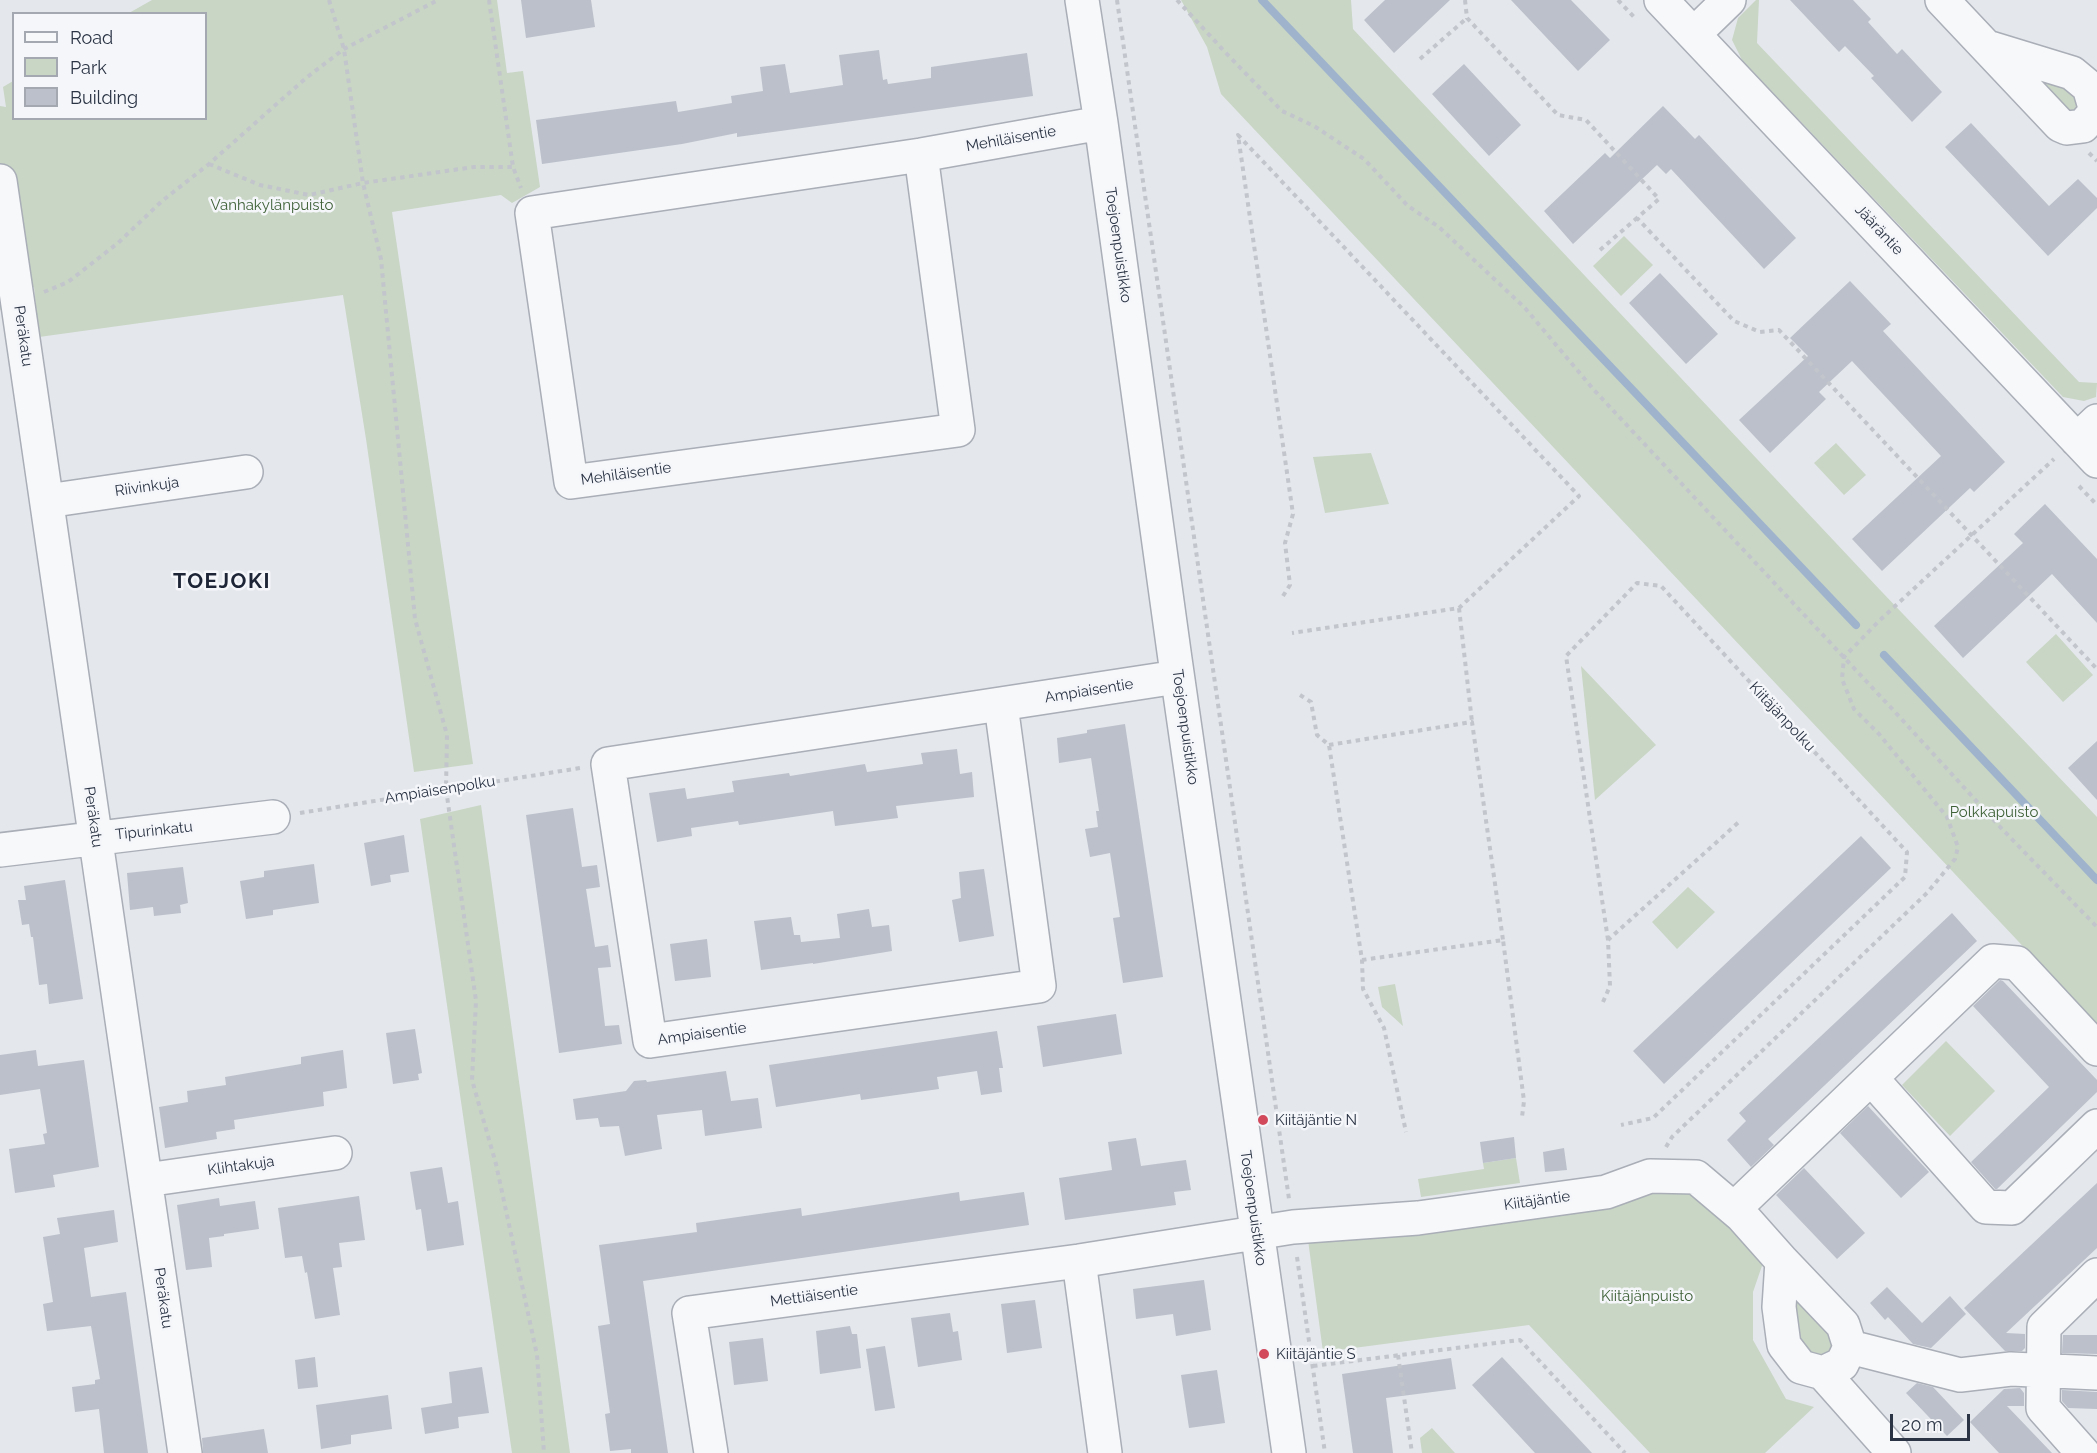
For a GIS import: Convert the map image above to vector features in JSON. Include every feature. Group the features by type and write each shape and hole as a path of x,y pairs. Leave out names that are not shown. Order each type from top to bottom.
{"street":[{"name":"Toejoenpuistikko","path":"1082,0 1289,1453"},
{"name":"Jääräntie","path":"1661,0 2081,445"},
{"path":"1694,34 1729,0"},
{"path":"1942,0 1987,47"},
{"name":"Mehiläisentie","path":"921,155 958,430 571,482 532,213 921,155 1101,123"},
{"name":"Peräkatu","path":"0,181 185,1453"},
{"name":"Riivinkuja","path":"47,501 246,472"},
{"name":"Ampiaisentie","path":"1001,705 1039,986 650,1041 608,764 1178,677"},
{"name":"Tipurinkatu","path":"0,850 273,817"},
{"path":"1734,1209 1993,961 2017,963 2097,1049"},
{"path":"1871,1078 1986,1207 2012,1208 2097,1126"},
{"name":"Klihtakuja","path":"146,1180 335,1153"},
{"name":"Kiitäjäntie","path":"1257,1234 1293,1227 1418,1218 1606,1192 1650,1176 1696,1177 1734,1209 1843,1325 1851,1347"},
{"name":"Mettiäisentie","path":"711,1453 689,1313 1079,1261 1257,1234"},
{"path":"1079,1261 1105,1453"},
{"path":"1782,1261 1779,1306 1784,1346 1801,1367 1823,1373 1894,1453"},
{"path":"2083,1453 2043,1408 2044,1327 2097,1275"},
{"path":"1823,1373 1842,1364 1851,1347 1960,1375 2011,1370 2097,1373"}],"path":[{"path":"329,0 344,49 363,183 381,259 415,619 447,735 446,789 476,1001 472,1080 496,1164 537,1355 544,1453"},
{"path":"19,303 68,282 118,243 162,201 209,164 306,78 344,49 438,0"},
{"path":"489,0 513,167 532,213"},
{"path":"1116,0 1325,1453"},
{"path":"1177,0 1282,111 1314,126 1364,159 1408,206 1439,226 1525,309 1594,390 1987,810 2002,829 2097,927"},
{"path":"1465,0 1467,18 1558,115 1586,120 1659,199 1600,250"},
{"path":"1420,59 1467,18"},
{"path":"1283,596 1290,585 1285,543 1293,514 1238,135 1579,496 1459,608 1292,633"},
{"path":"209,164 260,185 309,195 363,183 474,167 513,167"},
{"path":"1637,218 1734,321 1760,332 1779,330 2096,666"},
{"path":"1650,1176 1672,1137 1927,894 1955,860 1958,847 1947,817 1879,734 1854,709 1842,679 1844,657 1972,536 2081,445"},
{"name":"Kiitäjänpolku","path":"1608,940 1566,656 1636,583 1661,586 1907,852 1905,877 1653,1118 1621,1125"},
{"path":"1459,608 1472,722 1524,1101 1522,1117"},
{"path":"1300,695 1311,702 1317,735 1329,745 1362,960 1363,989 1384,1028 1406,1132"},
{"path":"1329,745 1472,722"},
{"name":"Ampiaisenpolku","path":"273,817 608,764"},
{"path":"1603,1002 1610,986 1608,940 1740,821"},
{"path":"1362,960 1503,940"},
{"path":"1313,1366 1520,1340 1625,1453"},
{"path":"1398,1355 1413,1453"}],"green space":[{"name":"Vanhakylänpuisto","path":"152,0 497,0 507,73 523,71 540,187 512,203 501,195 392,212 473,764 414,772 343,295 39,337 34,287 0,310 0,106 6,107 3,87 12,82 12,120 207,120 207,12 131,12"},
{"name":"Polkkapuisto","path":"1181,0 1351,0 1353,29 1882,592 2097,817 2097,1025 1221,94 1207,47"},
{"path":"1756,0 1759,0 1757,43 2079,382 2097,383 2096,397 2084,401 2063,397 1742,60 1732,40 1738,18"},
{"path":"2024,69 2065,82 2084,110 2066,115"},
{"path":"1624,236 1653,265 1621,296 1593,266"},
{"path":"1836,443 1866,475 1844,495 1814,463"},
{"path":"1371,453 1389,504 1325,513 1313,457"},
{"path":"2056,634 2093,675 2063,702 2026,662"},
{"path":"1581,666 1656,745 1595,800"},
{"path":"481,805 570,1453 512,1453 420,819"},
{"path":"1688,887 1715,912 1677,949 1652,922"},
{"path":"1395,984 1403,1026 1382,1007 1378,987"},
{"path":"1946,1041 1995,1091 1950,1136 1902,1085"},
{"path":"1516,1158 1520,1183 1421,1197 1418,1179 1484,1169 1483,1163"},
{"name":"Kiitäjänpuisto","path":"1648,1189 1693,1191 1765,1257 1753,1292 1753,1340 1786,1399 1814,1407 1765,1453 1650,1453 1529,1325 1323,1352 1308,1240"},
{"path":"1800,1300 1831,1331 1832,1351 1825,1358 1800,1349 1794,1303"},
{"path":"1432,1428 1455,1453 1422,1453 1420,1438"}],"building":[{"path":"521,0 591,0 595,27 526,38"},
{"path":"1385,0 1450,0 1394,53 1364,20"},
{"path":"1511,0 1571,0 1610,40 1578,71"},
{"path":"1790,0 1853,0 1871,19 1868,22 1897,54 1902,49 1942,92 1912,122 1871,78 1874,76 1845,46 1839,52"},
{"path":"879,50 883,80 887,79 888,84 931,78 931,67 1027,53 1033,96 737,137 737,133 682,144 542,164 536,120 676,101 678,112 732,103 731,96 763,91 760,67 785,64 790,93 843,85 839,55"},
{"path":"1464,64 1521,125 1489,156 1432,94"},
{"path":"1663,106 1695,139 1699,135 1796,238 1764,269 1671,169 1666,174 1657,165 1573,244 1544,211 1605,153 1610,158"},
{"path":"1971,123 2049,206 2078,179 2097,198 2097,208 2048,256 1945,147"},
{"path":"1660,273 1718,334 1686,364 1629,303"},
{"path":"1850,281 1891,324 1883,331 2005,462 1974,492 1970,488 1882,571 1852,539 1941,456 1852,361 1819,392 1826,399 1770,453 1739,420 1808,356 1790,338"},
{"path":"2045,504 2097,559 2097,623 2052,574 1963,658 1934,626 2023,543 2014,534"},
{"path":"1125,724 1163,977 1123,983 1113,918 1120,917 1110,853 1090,857 1085,829 1098,827 1096,811 1099,811 1091,758 1059,763 1057,738"},
{"path":"2097,741 2097,800 2068,768"},
{"path":"957,749 960,774 972,772 974,797 896,806 898,818 835,826 833,811 739,825 738,821 691,828 692,836 657,842 649,793 685,788 687,799 734,792 732,781 789,773 790,776 865,764 867,772 923,764 921,753"},
{"path":"573,808 582,867 597,865 600,887 586,889 595,947 608,945 611,967 598,968 605,1026 619,1025 622,1044 559,1053 526,815"},
{"path":"404,835 409,872 390,875 391,882 371,886 364,843"},
{"path":"1861,836 1891,868 1664,1084 1633,1051"},
{"path":"314,864 319,903 273,910 273,915 246,919 240,881 264,877 264,871"},
{"path":"183,867 188,903 180,905 181,913 154,916 153,907 130,910 127,873"},
{"path":"984,869 994,936 959,942 952,900 961,898 959,872"},
{"path":"65,880 83,999 49,1004 47,984 39,985 33,937 31,937 29,924 22,925 18,900 26,900 24,886"},
{"path":"869,909 872,927 889,925 892,951 761,970 754,921 791,917 794,935 800,935 801,942 840,938 837,914"},
{"path":"1952,913 1977,941 1768,1139 1774,1145 1751,1167 1727,1140 1746,1121 1739,1113"},
{"path":"707,939 711,977 675,981 670,944"},
{"path":"2000,980 2097,1080 2097,1092 1995,1189 1971,1162 2049,1087 1973,1006"},
{"path":"1116,1014 1122,1054 1043,1067 1037,1026"},
{"path":"415,1029 422,1073 418,1074 419,1080 393,1084 386,1033"},
{"path":"997,1031 1003,1068 999,1068 1002,1092 981,1095 977,1071 937,1077 939,1089 861,1100 860,1094 776,1107 769,1065"},
{"path":"36,1050 38,1066 84,1060 99,1167 53,1175 55,1187 15,1193 9,1149 45,1144 43,1134 47,1133 40,1089 0,1095 0,1055"},
{"path":"343,1050 347,1088 323,1092 324,1106 234,1120 235,1129 216,1132 217,1139 165,1148 159,1107 188,1102 187,1091 226,1085 225,1077 301,1064 301,1057"},
{"path":"726,1071 731,1101 758,1098 762,1128 705,1136 702,1110 657,1115 662,1149 625,1156 619,1126 600,1127 598,1118 576,1120 573,1099 626,1091 634,1081 646,1080 647,1082"},
{"path":"1868,1106 1929,1172 1901,1198 1840,1133"},
{"path":"1514,1137 1516,1158 1483,1163 1480,1142"},
{"path":"1136,1138 1141,1166 1186,1160 1191,1190 1174,1192 1176,1205 1065,1220 1059,1178 1112,1170 1108,1142"},
{"path":"1564,1148 1567,1170 1545,1172 1543,1152"},
{"path":"442,1167 448,1203 458,1201 464,1245 427,1251 421,1209 416,1210 410,1172"},
{"path":"1804,1168 1865,1233 1837,1259 1776,1195"},
{"path":"2097,1183 2097,1248 2006,1333 2025,1334 2025,1348 2022,1351 2005,1351 1964,1308"},
{"path":"959,1192 960,1201 1024,1192 1029,1225 643,1281 668,1453 631,1453 631,1449 610,1451 605,1414 610,1413 598,1326 610,1324 599,1245 697,1232 696,1223 801,1208 802,1216"},
{"path":"359,1196 365,1240 339,1243 342,1267 333,1268 340,1315 315,1319 302,1256 285,1258 278,1208"},
{"path":"219,1198 220,1206 255,1201 259,1229 209,1238 212,1267 186,1270 177,1205"},
{"path":"114,1210 118,1242 84,1248 91,1297 126,1292 148,1453 104,1453 99,1409 75,1412 72,1387 95,1384 95,1380 100,1379 91,1326 47,1331 43,1304 53,1302 43,1237 60,1234 57,1218"},
{"path":"1204,1280 1211,1330 1176,1336 1173,1314 1136,1319 1133,1289"},
{"path":"1887,1287 1922,1323 1950,1296 1966,1314 1931,1348 1913,1344 1888,1317 1885,1320 1870,1303"},
{"path":"1035,1300 1042,1348 1007,1353 1001,1304"},
{"path":"950,1313 953,1332 958,1331 962,1360 918,1367 911,1318"},
{"path":"850,1326 852,1334 857,1334 861,1368 820,1374 816,1331"},
{"path":"2063,1335 2097,1335 2097,1354 2062,1353"},
{"path":"763,1338 768,1381 734,1385 729,1342"},
{"path":"885,1346 895,1408 875,1411 866,1349"},
{"path":"315,1357 318,1387 298,1389 295,1360"},
{"path":"1502,1357 1592,1453 1535,1453 1472,1385"},
{"path":"1451,1358 1456,1389 1386,1398 1393,1453 1353,1453 1342,1374"},
{"path":"482,1367 489,1413 458,1417 459,1428 425,1434 421,1408 452,1403 449,1372"},
{"path":"1217,1370 1225,1423 1189,1428 1181,1375"},
{"path":"1917,1383 1933,1387 1964,1420 1947,1436 1906,1393"},
{"path":"2020,1388 2024,1393 2024,1406 2007,1406 2052,1453 1999,1453 1970,1422 2004,1389"},
{"path":"2062,1390 2097,1392 2097,1409 2068,1408 2062,1401"},
{"path":"388,1395 392,1429 351,1435 351,1444 321,1449 316,1405"},
{"path":"264,1429 268,1453 203,1453 202,1438"}],"waterway":[{"path":"1262,0 1856,625"},
{"path":"1884,655 2097,880"}],"place":[{"name":"Kiitäjäntie N","path":"1263,1120"},
{"name":"Kiitäjäntie S","path":"1264,1354"}],"district":[{"name":"TOEJOKI","path":"222,582"}]}
